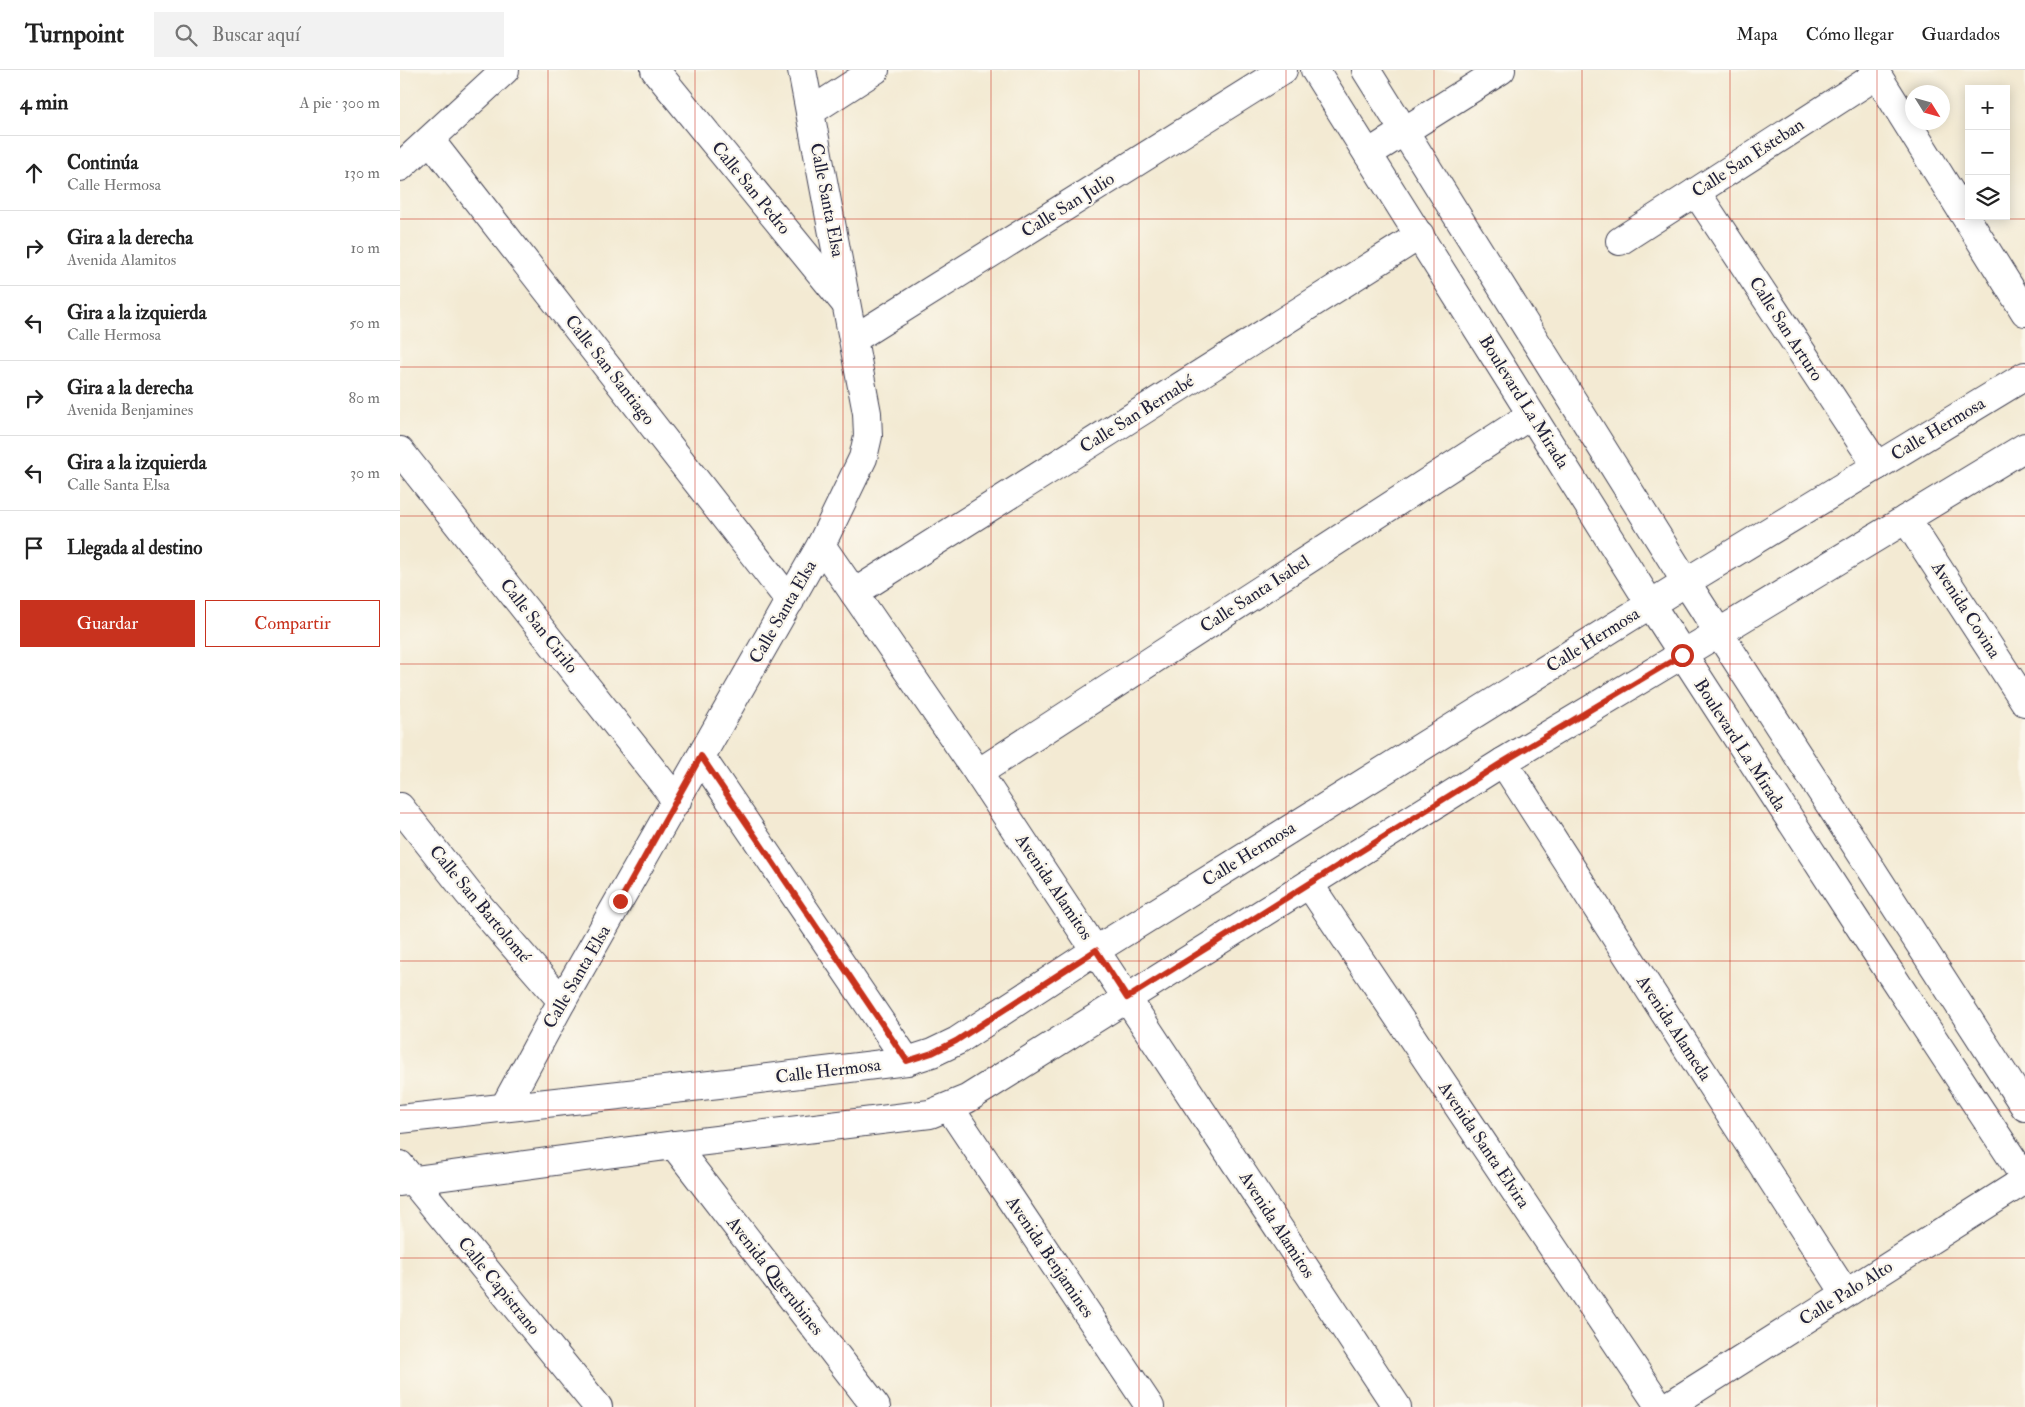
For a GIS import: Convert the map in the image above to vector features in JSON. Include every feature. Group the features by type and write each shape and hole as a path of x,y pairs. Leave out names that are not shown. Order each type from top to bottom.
{"street":[{"path":"400,167 505,70"},
{"name":"Calle San Pedro","path":"655,70 847,306"},
{"name":"Calle Santa Elsa","path":"505,1106 562,1001 790,601 821,544 863,458 868,436 867,413 802,70"},
{"path":"810,112 875,70"},
{"name":"Calle San Julio","path":"854,339 1283,70"},
{"name":"Boulevard La Mirada","path":"1315,70 1682,655 2025,1179"},
{"path":"1366,70 1718,633 2025,1107"},
{"path":"1368,154 1501,70"},
{"path":"1876,73 2025,312"},
{"name":"Calle San Esteban","path":"1620,241 1876,73"},
{"name":"Calle San Santiago","path":"430,140 790,601"},
{"name":"Calle San Arturo","path":"1696,192 1876,466"},
{"name":"Calle San Bernabé","path":"854,593 1420,235"},
{"name":"Calle Hermosa","path":"400,1119 907,1061 932,1053 956,1041 1096,950 1686,582 2025,376"},
{"name":"Calle Santa Isabel","path":"978,773 1531,415"},
{"path":"404,1176 930,1114 967,1099 1503,762 2025,447"},
{"name":"Calle San Cirilo","path":"400,451 677,801"},
{"name":"Avenida Covina","path":"1906,519 2025,702"},
{"name":"Avenida Alamitos","path":"821,544 978,773 1398,1407"},
{"path":"701,756 907,1061"},
{"name":"Avenida Alameda","path":"1503,762 1845,1293"},
{"name":"Calle San Bartolomé","path":"400,807 468,893 562,1001"},
{"name":"Avenida Santa Elvira","path":"1309,884 1660,1407"},
{"name":"Avenida Benjamines","path":"949,1107 1150,1407"},
{"name":"Avenida Querubines","path":"674,1145 876,1407"},
{"name":"Calle Capistrano","path":"404,1176 598,1407"},
{"name":"Calle Palo Alto","path":"1667,1407 2025,1179"}],"route":[{"path":"620,901 701,756 907,1061 932,1053 956,1041 1096,950 1127,998 1503,762 1682,655"}]}
